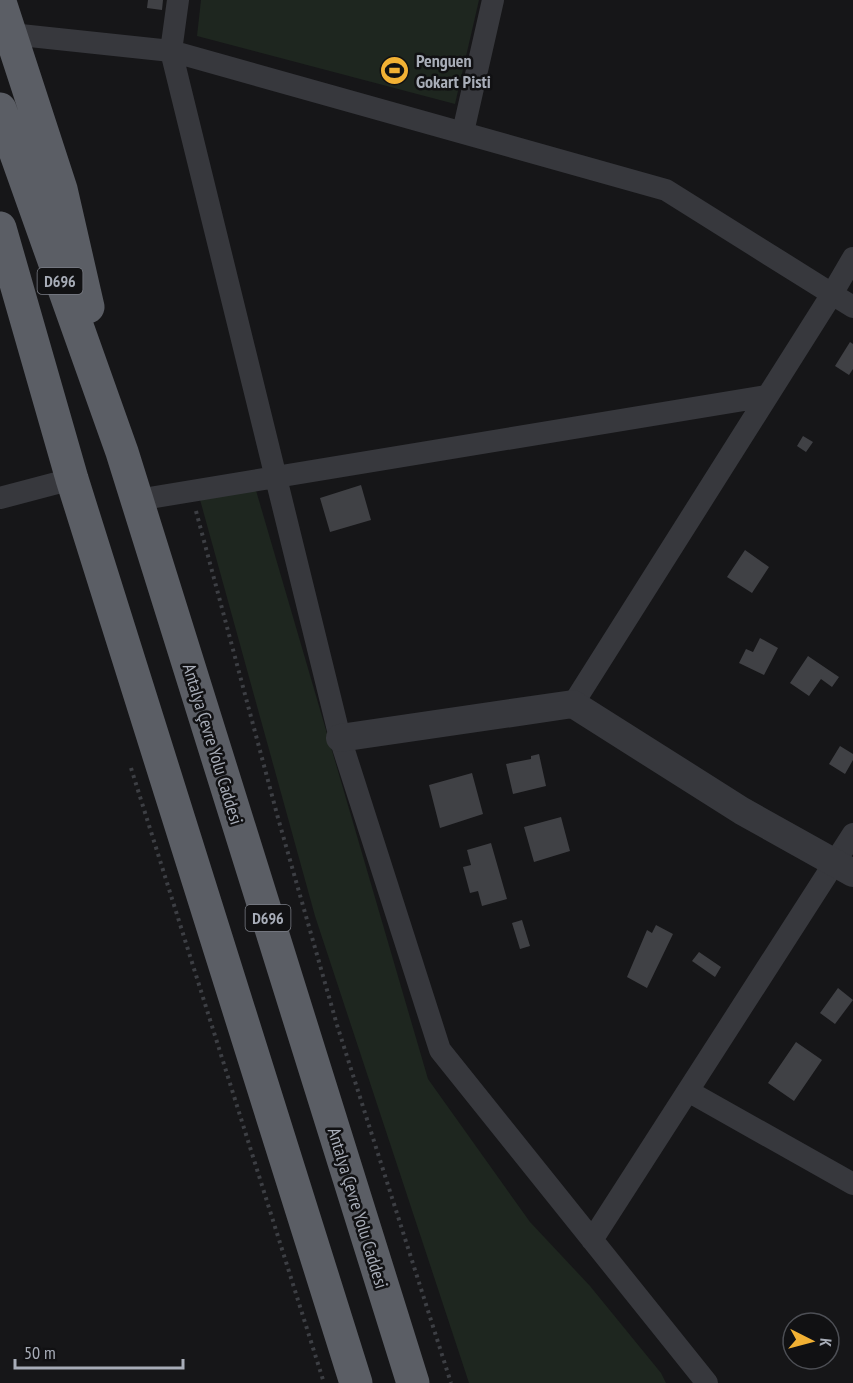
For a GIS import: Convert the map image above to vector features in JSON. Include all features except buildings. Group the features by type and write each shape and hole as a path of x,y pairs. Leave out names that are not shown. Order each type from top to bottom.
{"highway":[{"path":"0,2 61,189 122,452"},
{"name":"Antalya Çevre Yolu Caddesi","path":"0,109 122,452 413,1383"},
{"name":"D696","path":"0,228 69,468 356,1383"},
{"path":"0,306 69,468"}],"street":[{"path":"178,0 171,51 340,738 440,1050 707,1383"},
{"path":"463,132 493,0"},
{"path":"11,34 171,51 666,190 853,307"},
{"path":"573,704 853,258"},
{"path":"137,500 767,396"},
{"path":"0,498 69,468"},
{"path":"340,738 573,704 741,811 844,868"},
{"path":"592,1240 688,1091 844,868 853,834"},
{"path":"688,1091 853,1184"}],"path":[{"path":"191,491 278,818 337,1025 451,1383"},
{"path":"128,757 324,1383"}],"shaded area":[{"name":"Penguen Gokart Pisti","path":"201,0 479,0 455,104 197,36"},
{"path":"255,487 428,1079 530,1222 590,1286 661,1373 666,1383 469,1383 315,916 199,496"}],"place":[{"name":"Penguen Gokart Pisti","path":"395,70"}]}
